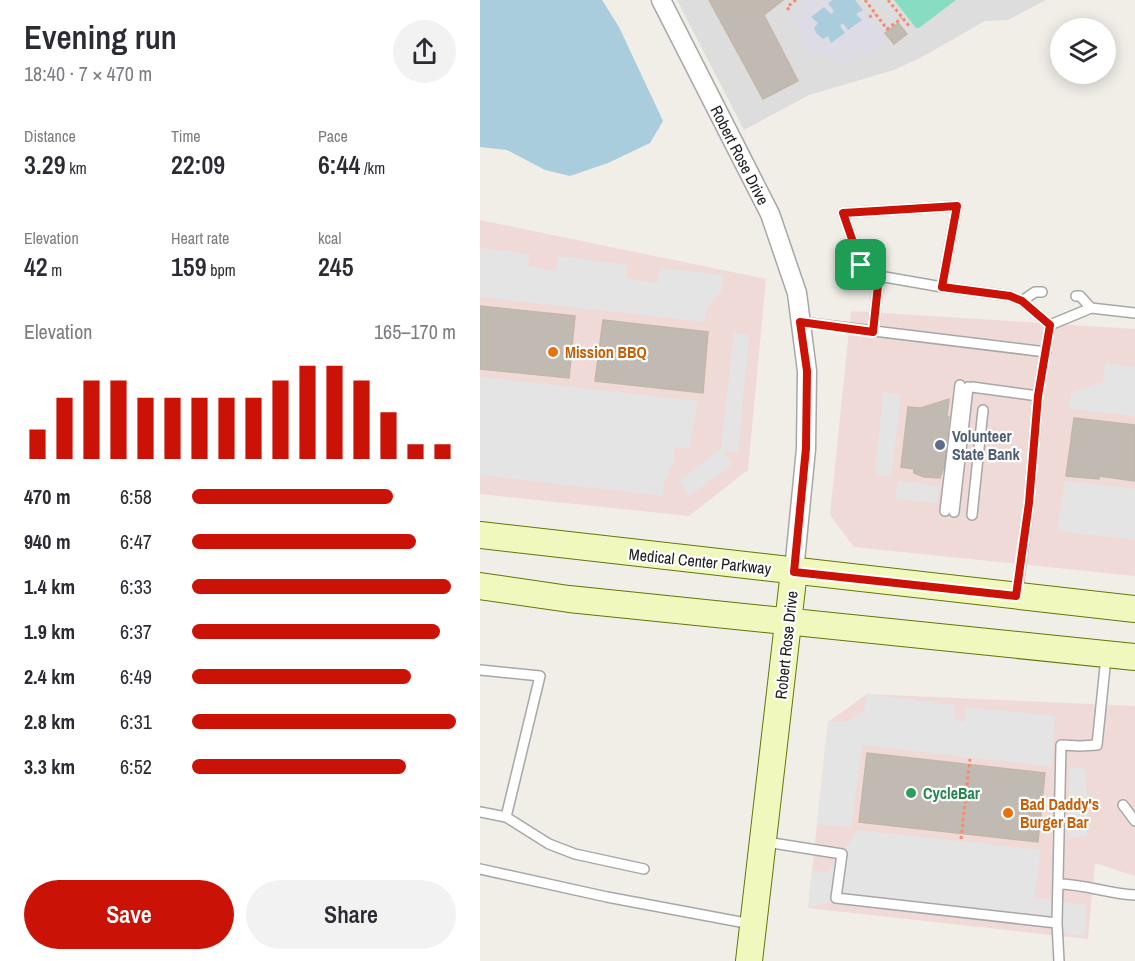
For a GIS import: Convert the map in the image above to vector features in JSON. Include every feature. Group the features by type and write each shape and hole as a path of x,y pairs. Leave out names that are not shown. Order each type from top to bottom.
{"main road":[{"name":"Medical Center Parkway","path":"480,535 1135,609"},
{"name":"Robert Rose Drive","path":"749,961 794,572"},
{"path":"480,586 569,599 1135,657"}],"street":[{"name":"Robert Rose Drive","path":"661,0 770,214 797,293 807,371 806,448 794,572"}],"lane":[{"path":"942,287 957,206 843,213 861,265 879,276 942,287 1010,296 1022,301 1050,325"},
{"path":"873,332 879,276"},
{"path":"1022,301 1035,292 1041,292"},
{"path":"1076,296 1080,296 1091,308"},
{"path":"1050,325 1091,308 1135,313"},
{"path":"800,322 1046,352"},
{"path":"1016,596 1029,503 1038,396 1050,325"},
{"path":"950,512 967,386 1038,396"},
{"path":"972,515 983,410"},
{"path":"1059,961 1057,923 1061,745 1080,747 1097,745 1106,654"},
{"path":"480,670 540,676 506,817"},
{"path":"1123,805 1135,821"},
{"path":"480,812 506,817 549,844 575,854 644,869"},
{"path":"763,841 842,854 836,898 1057,923"},
{"path":"480,869 607,897 753,924"},
{"path":"1058,884 1087,886 1122,895 1135,895"}],"path":[{"path":"789,10 786,7 796,0"},
{"path":"864,0 886,29 902,18"},
{"path":"888,0 910,27"},
{"path":"869,17 875,14"},
{"path":"961,838 970,759"}],"shaded area":[{"path":"677,0 1046,0 1008,20 985,21 922,57 894,70 809,95 744,130"},
{"path":"805,0 815,0 819,4 821,2 819,0 833,0 829,3 834,11 816,20 818,23 816,33 825,38 828,36 832,43 839,26 858,18 855,14 863,10 875,25 868,31 877,26 886,38 878,45 869,35 867,37 875,47 866,54 856,41 864,34 850,44 854,43 861,52 852,59 845,50 847,46 839,52 840,54 843,52 850,61 841,67 834,58 836,55 831,59 827,55 818,56 819,50 817,50 815,55 805,48 799,39 796,32 802,29 787,12 791,9 803,22 805,21 795,7"},
{"path":"480,220 766,279 748,470 689,516 480,494"},
{"path":"480,248 530,254 527,266 556,271 558,256 628,265 626,278 658,283 660,268 723,275 721,292 706,309 705,322 480,297"},
{"path":"851,311 1135,329 1135,576 854,547 830,515"},
{"path":"734,332 749,335 738,453 723,451 732,464 690,496 679,481 721,449"},
{"path":"1105,363 1135,367 1135,416 1069,409 1071,392 1103,382"},
{"path":"480,377 698,401 689,449 674,447 674,462 664,483 663,496 480,475"},
{"path":"883,392 901,395 891,477 875,475"},
{"path":"898,481 939,486 937,503 895,499"},
{"path":"1065,481 1135,489 1135,540 1057,531"},
{"path":"867,694 1135,706 1135,876 1095,863 1088,939 808,908 828,722"},
{"path":"867,694 955,705 955,717 960,722 965,721 966,707 1055,716 1052,767 862,745 851,828 817,824 828,722 848,722 864,711"},
{"path":"1070,767 1086,769 1087,836 1068,838"},
{"path":"858,830 1041,850 1034,898 1086,905 1085,935 1069,935 1039,915 858,895 808,908 812,871 828,872"}],"green space":[{"path":"894,0 956,0 916,28"}],"water":[{"path":"480,0 602,0 619,27 663,121 650,143 608,163 570,176 545,170 507,150 480,147"},
{"path":"833,0 855,0 863,10 856,14 862,20 848,30 843,23 840,26 845,33 831,43 828,36 823,39 816,33 814,28 818,23 811,17 824,7 831,14 834,11 828,3"}],"building":[{"path":"709,0 783,0 764,15 798,81 763,99"},
{"path":"898,23 907,34 894,44 885,33"},
{"path":"480,306 575,316 569,378 480,369"},
{"path":"603,320 708,332 703,393 595,381"},
{"name":"Volunteer State Bank","path":"949,399 944,466 940,478 924,477 914,473 914,469 901,467 908,407 921,408"},
{"path":"1074,418 1135,425 1135,481 1099,476 1099,479 1066,476"},
{"path":"867,753 1045,773 1038,842 859,822"}],"place":[{"name":"Mission BBQ","path":"553,352"},
{"name":"Volunteer State Bank","path":"940,445"},
{"name":"CycleBar","path":"911,793"},
{"name":"Bad Daddy's Burger Bar","path":"1008,813"}],"route":[{"path":"957,206 942,287 1010,296 1022,301 1050,325 1038,396 1029,503 1016,596 794,572 806,448 807,371 800,322 873,332 879,276 861,265 843,213 957,206"}]}
